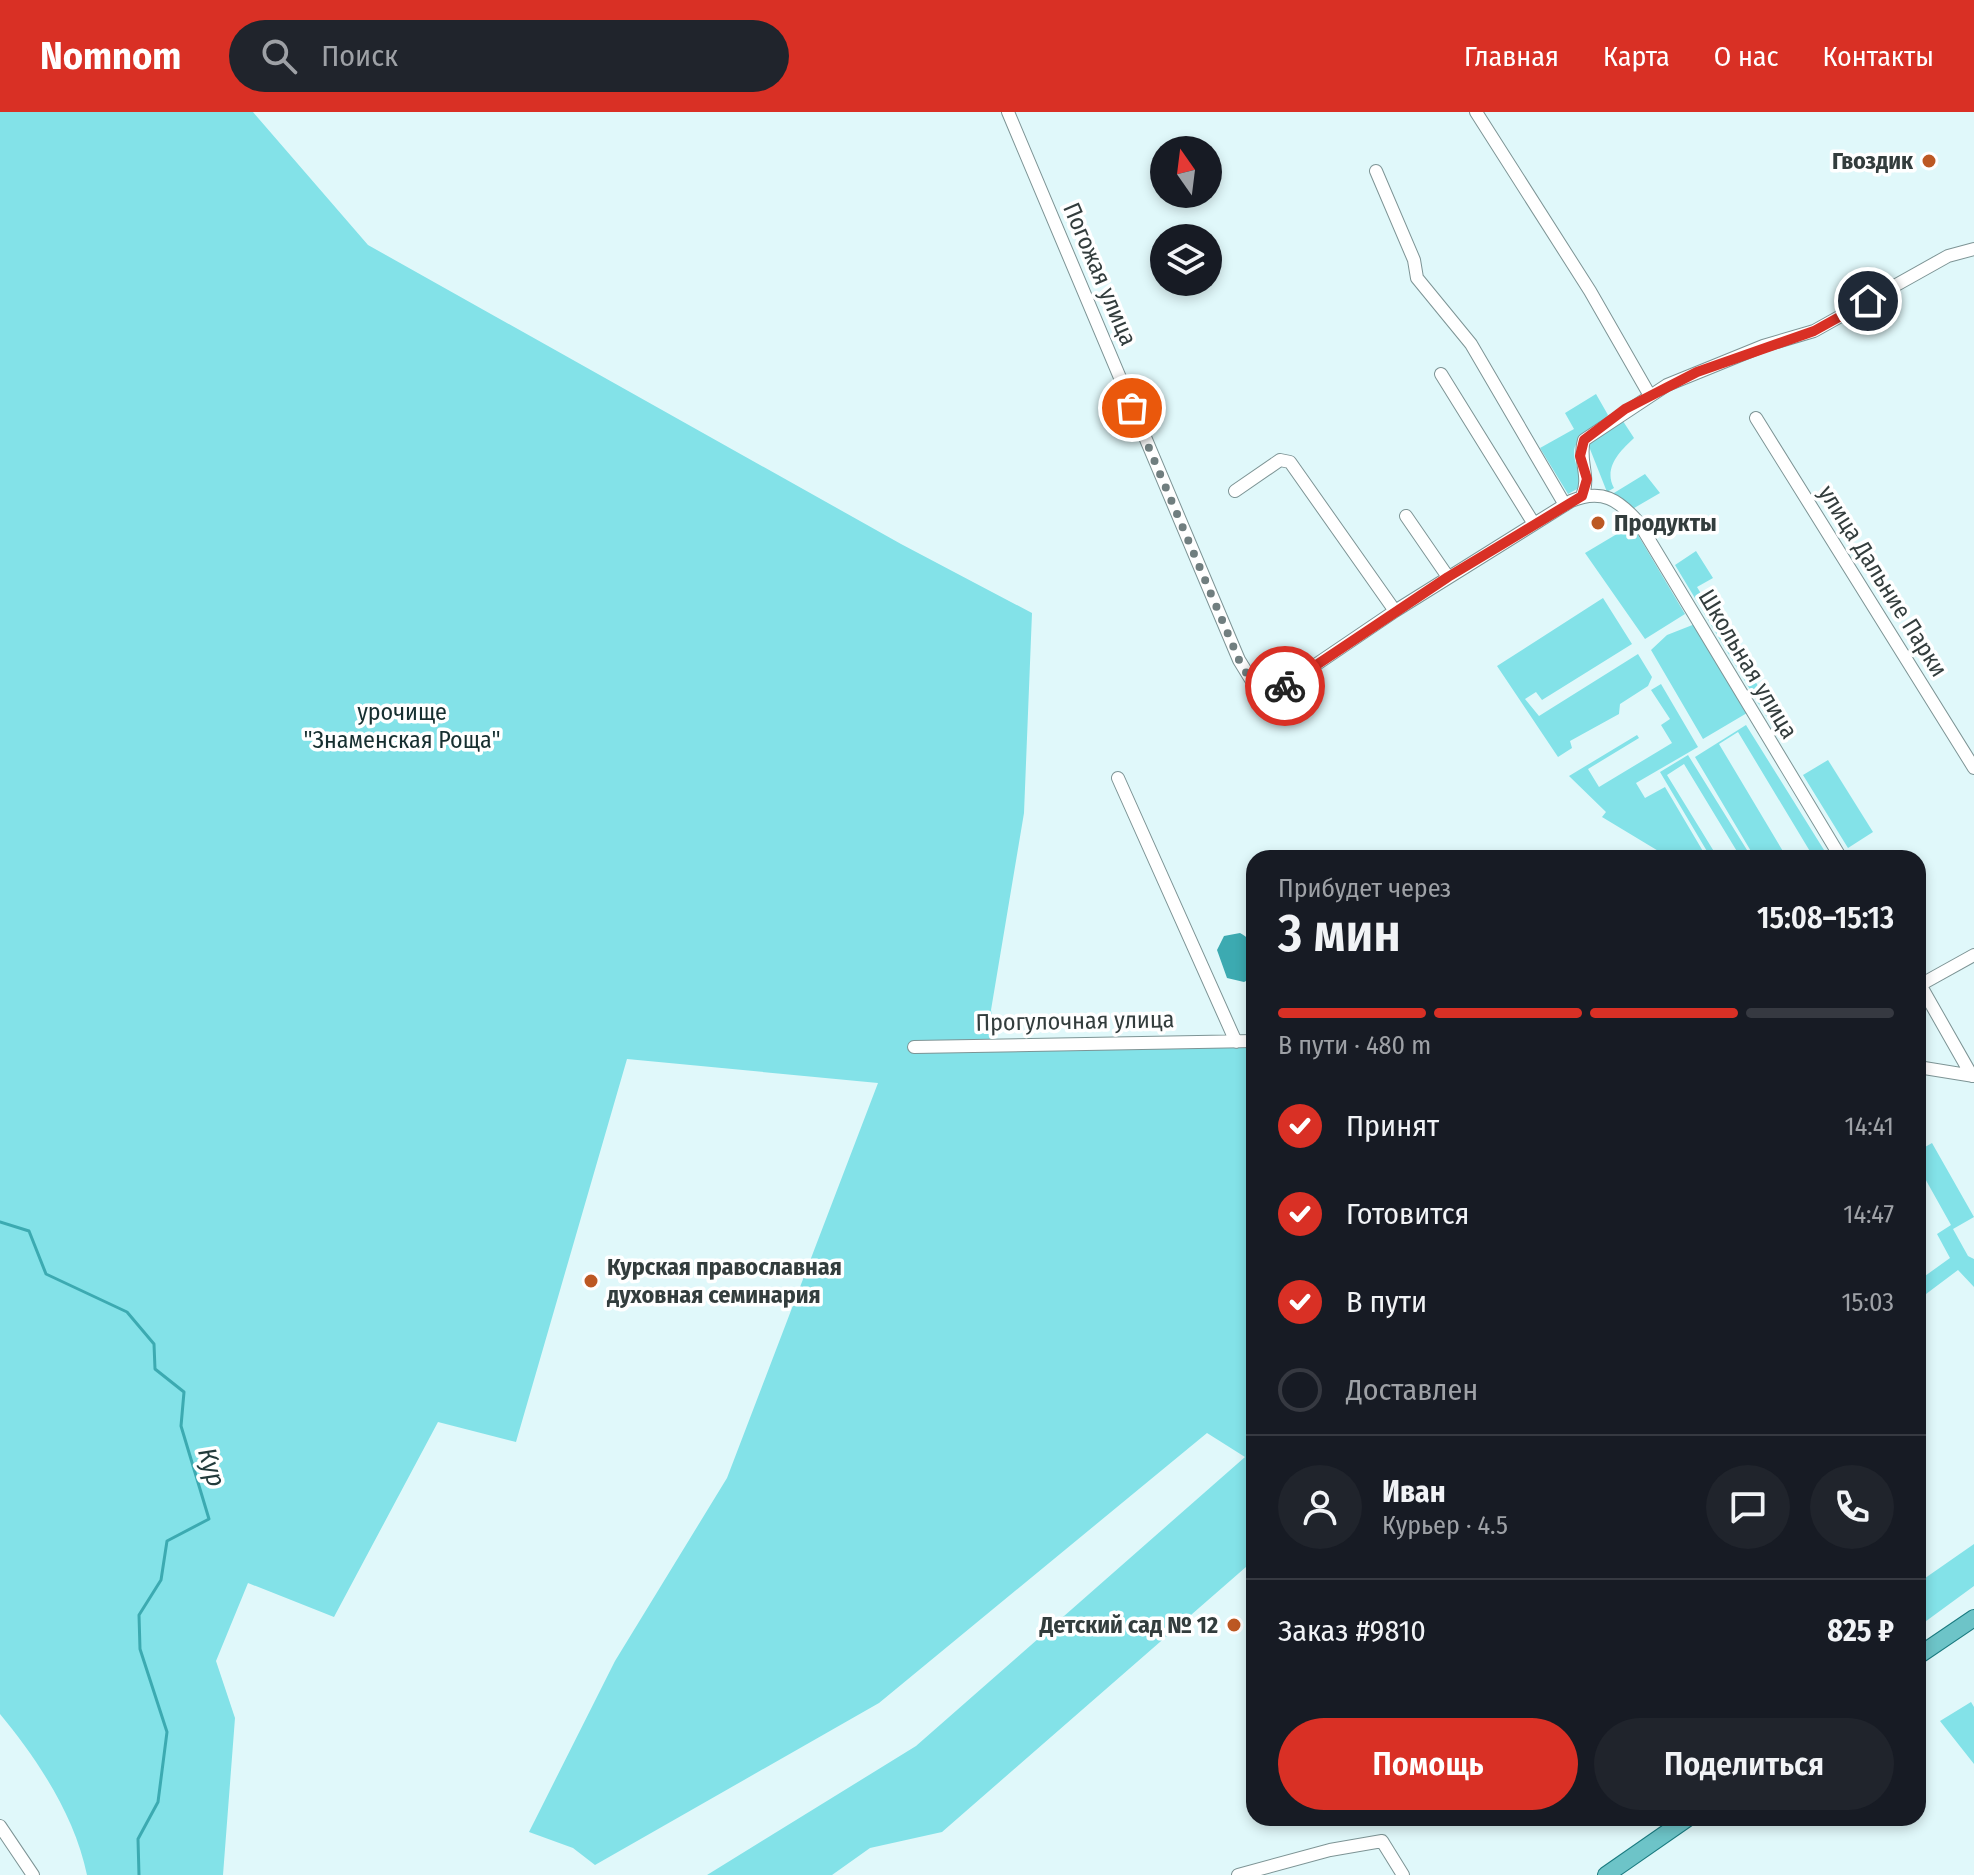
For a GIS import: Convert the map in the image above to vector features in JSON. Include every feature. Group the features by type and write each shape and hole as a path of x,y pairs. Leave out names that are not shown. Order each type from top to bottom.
{"main road":[{"path":"1926,1651 1974,1618"},
{"path":"1606,1875 1676,1826"}],"street":[{"name":"Погожая улица","path":"1008,112 1239,660 1255,686 1271,692 1280,689 1395,611 1565,505 1582,496 1612,497"},
{"path":"1476,112 1590,291 1649,394"},
{"path":"1376,171 1414,260 1417,278 1471,344 1565,505"},
{"path":"1582,496 1587,479 1580,456 1584,440 1649,394 1763,346 1814,331 1948,256 1974,249"},
{"path":"1441,374 1534,524"},
{"name":"улица Дальние Парки","path":"1756,418 1974,768"},
{"path":"1235,491 1280,460 1290,462 1395,611"},
{"name":"Школьная улица","path":"1612,497 1639,523 1836,850"},
{"path":"1406,516 1448,577"},
{"path":"1118,778 1236,1042"},
{"path":"1926,979 1974,955"},
{"path":"1926,995 1973,1076"},
{"name":"Прогулочная улица","path":"914,1047 1246,1041"},
{"path":"1926,1068 1973,1076"},
{"path":"0,1826 33,1875"},
{"path":"1238,1875 1330,1850 1382,1841 1403,1875"}],"green space":[{"name":"урочище \"Знаменская Роща\"","path":"0,112 253,112 368,245 901,544 1032,613 1024,813 991,1010 997,1042 1246,1036 1246,1567 942,1832 870,1848 832,1875 707,1875 916,1746 1245,1457 1207,1433 879,1703 595,1865 573,1848 529,1832 615,1661 727,1478 878,1083 627,1059 516,1442 438,1422 334,1617 248,1583 216,1661 235,1718 223,1875 87,1875 74,1831 64,1810 28,1750 0,1714"},
{"path":"1596,394 1608,415 1575,446 1576,465 1583,481 1579,488 1568,494 1540,448 1574,429 1565,413"},
{"path":"1621,418 1634,438 1615,460 1611,474 1614,488 1607,492 1588,444"},
{"path":"1645,474 1660,493 1629,511 1609,496"},
{"path":"1632,525 1685,614 1645,639 1585,553"},
{"path":"1696,551 1713,578 1697,587 1789,736 1781,741 1675,565"},
{"path":"1603,598 1632,644 1542,700 1536,692 1525,699 1539,716 1638,654 1652,677 1648,686 1620,704 1619,714 1570,741 1572,748 1558,757 1497,666"},
{"path":"1695,624 1747,713 1703,739 1651,650 1667,635"},
{"path":"1661,684 1698,747 1636,783 1645,798 1665,787 1702,850 1657,850 1602,817 1606,812 1569,776 1637,735 1639,738 1588,769 1599,787 1672,743 1661,725 1670,719 1651,690"},
{"path":"1746,725 1824,850 1809,850 1738,732 1719,744 1782,850 1750,850 1695,757"},
{"path":"1688,755 1747,850 1736,850 1684,764 1667,775 1713,850 1706,850 1660,772"},
{"path":"1828,760 1873,832 1848,848 1803,775"},
{"path":"1932,1143 1974,1217 1953,1229 1968,1256 1974,1259 1974,1287 1958,1270 1926,1294 1926,1275 1950,1258 1937,1234 1951,1225 1926,1180 1926,1146"},
{"path":"1974,1544 1974,1586 1926,1621 1926,1577"},
{"path":"1971,1702 1974,1707 1974,1764 1940,1721"}],"shaded area":[{"path":"1240,933 1246,937 1244,982 1227,978 1217,950 1224,936"}],"waterway":[{"name":"Кур","path":"0,1222 29,1231 46,1274 127,1312 154,1344 155,1369 184,1392 181,1426 209,1519 167,1541 161,1580 139,1615 140,1649 167,1732 158,1802 138,1839 139,1875"}],"way so far":[{"path":"1132,408 1247,675 1262,690 1271,692 1285,686"}],"place":[{"name":"Гвоздик","path":"1929,161"},
{"name":"Продукты","path":"1598,523"},
{"name":"Курская православная духовная семинария","path":"591,1281"},
{"name":"Детский сад № 12","path":"1234,1625"}],"route":[{"path":"1285,686 1448,577 1582,496 1587,479 1580,456 1584,440 1625,409 1697,372 1763,346 1814,331 1868,301"}]}
